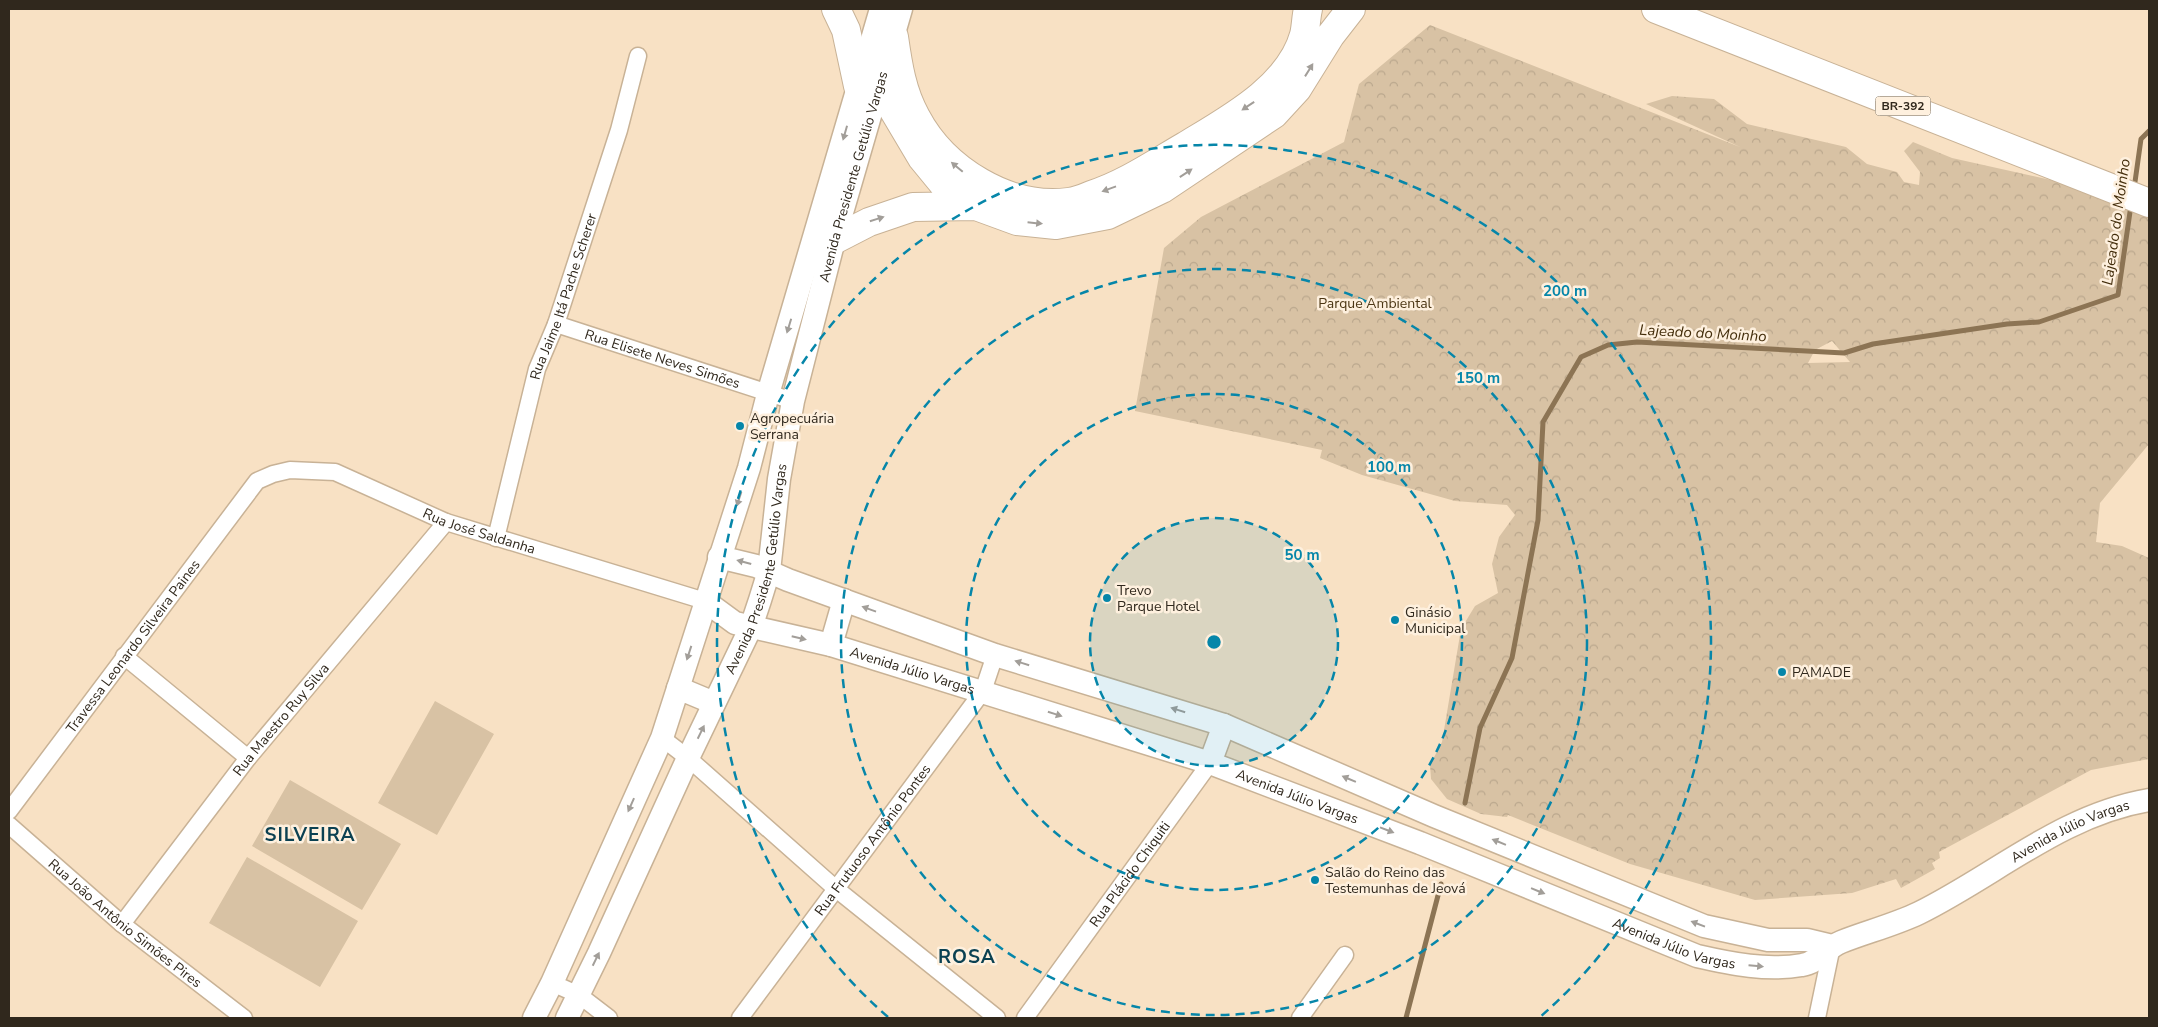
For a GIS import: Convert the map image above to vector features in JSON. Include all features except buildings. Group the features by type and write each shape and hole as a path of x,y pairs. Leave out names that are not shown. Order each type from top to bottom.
{"highway":[{"path":"836,9 868,85 945,186 976,206 1017,221 1056,225 1108,215 1162,189 1274,114 1297,89 1330,36 1352,9"},
{"path":"894,37 900,78 915,117 931,141 958,169 1000,191 1033,202 1070,202 1115,187 1218,126 1255,101 1286,71 1304,36 1308,9"},
{"name":"BR-392","path":"1656,9 2149,203"},
{"path":"868,85 870,50"},
{"path":"834,240 868,222 913,207 976,206"}],"main road":[{"path":"870,50 881,9"},
{"name":"Avenida Presidente Getúlio Vargas","path":"534,1018 662,738 749,468 768,394 868,85 894,37 901,9"},
{"name":"Avenida Presidente Getúlio Vargas","path":"567,1018 751,627 769,571 779,478 793,401 834,240 868,85"},
{"path":"749,468 779,478"},
{"name":"Avenida Júlio Vargas","path":"719,557 756,566 995,655 1224,725 1434,816 1704,926 1768,940 1807,940 1832,946"},
{"path":"831,645 844,600"},
{"name":"Avenida Júlio Vargas","path":"705,601 735,623 831,645 983,691 1210,764 1420,843 1697,956 1734,964 1778,968 1805,965 1817,959 1832,946 1918,914 2059,830 2125,804 2149,800"},
{"path":"678,688 714,703"},
{"name":"Rua Plácido Chiquiti","path":"1210,764 1224,725"},
{"path":"1420,843 1434,816"}],"street":[{"name":"Rua Jaime Itá Pache Scherer","path":"496,538 537,369 556,324 618,130 638,56"},
{"name":"Rua Elisete Neves Simões","path":"556,324 793,401"},
{"name":"Rua José Saldanha","path":"257,481 273,474 290,470 334,472 446,522 705,601"},
{"name":"Travessa Leonardo Silveira Paines","path":"9,811 257,481"},
{"name":"Rua Maestro Ruy Silva","path":"122,924 248,758 446,522"},
{"name":"Rua Frutuoso Antônio Pontes","path":"740,1018 983,691 995,655"},
{"path":"124,656 248,758"},
{"path":"662,738 688,758 835,888 997,1018"},
{"name":"Rua Plácido Chiquiti","path":"1025,1018 1210,764"},
{"name":"Rua João Antônio Simões Pires","path":"9,826 122,924 244,1018"},
{"path":"1817,1018 1832,946"},
{"path":"1300,1018 1345,956"},
{"path":"552,982 578,995 609,1018"}],"green space":[{"name":"Parque Ambiental","path":"1430,25 1740,147 1646,104 1672,96 1714,99 1747,124 1846,147 1867,164 1897,172 1904,182 1919,185 1920,172 1904,151 1913,142 1952,158 2064,183 2142,213 2149,219 2149,444 2100,503 2096,542 2122,546 2149,558 2149,759 2091,770 1939,852 1940,858 1932,863 1935,869 1901,888 1896,879 1852,893 1755,900 1630,864 1508,815 1507,817 1481,814 1447,799 1431,779 1430,765 1442,742 1461,629 1475,606 1498,593 1492,564 1499,537 1515,515 1507,505 1455,501 1362,475 1320,458 1322,450 1135,411 1164,248 1201,217 1344,142 1359,84","holes":["1832,341 1850,362 1808,363 1815,350"]},
{"path":"435,701 494,734 437,835 378,803"},
{"path":"290,780 401,844 362,910 252,846"},
{"path":"247,857 358,921 320,987 209,923"}],"waterway":[{"name":"Lajeado do Moinho","path":"2134,189 2141,139 2149,131"},
{"name":"Lajeado do Moinho","path":"1465,803 1480,728 1512,658 1538,520 1543,422 1581,357 1608,345 1637,342 1844,353 1873,344 2007,324 2039,322 2118,295 2131,205"},
{"name":"Lajeado do Moinho","path":"1406,1018 1441,884"}],"place":[{"name":"Agropecuária Serrana","path":"740,426"},
{"name":"Trevo Parque Hotel","path":"1107,598"},
{"name":"Ginásio Municipal","path":"1395,620"},
{"name":"PAMADE","path":"1782,672"},
{"name":"Salão do Reino das Testemunhas de Jeová","path":"1315,880"}],"district":[{"name":"SILVEIRA","path":"310,834"},
{"name":"ROSA","path":"967,956"}]}
